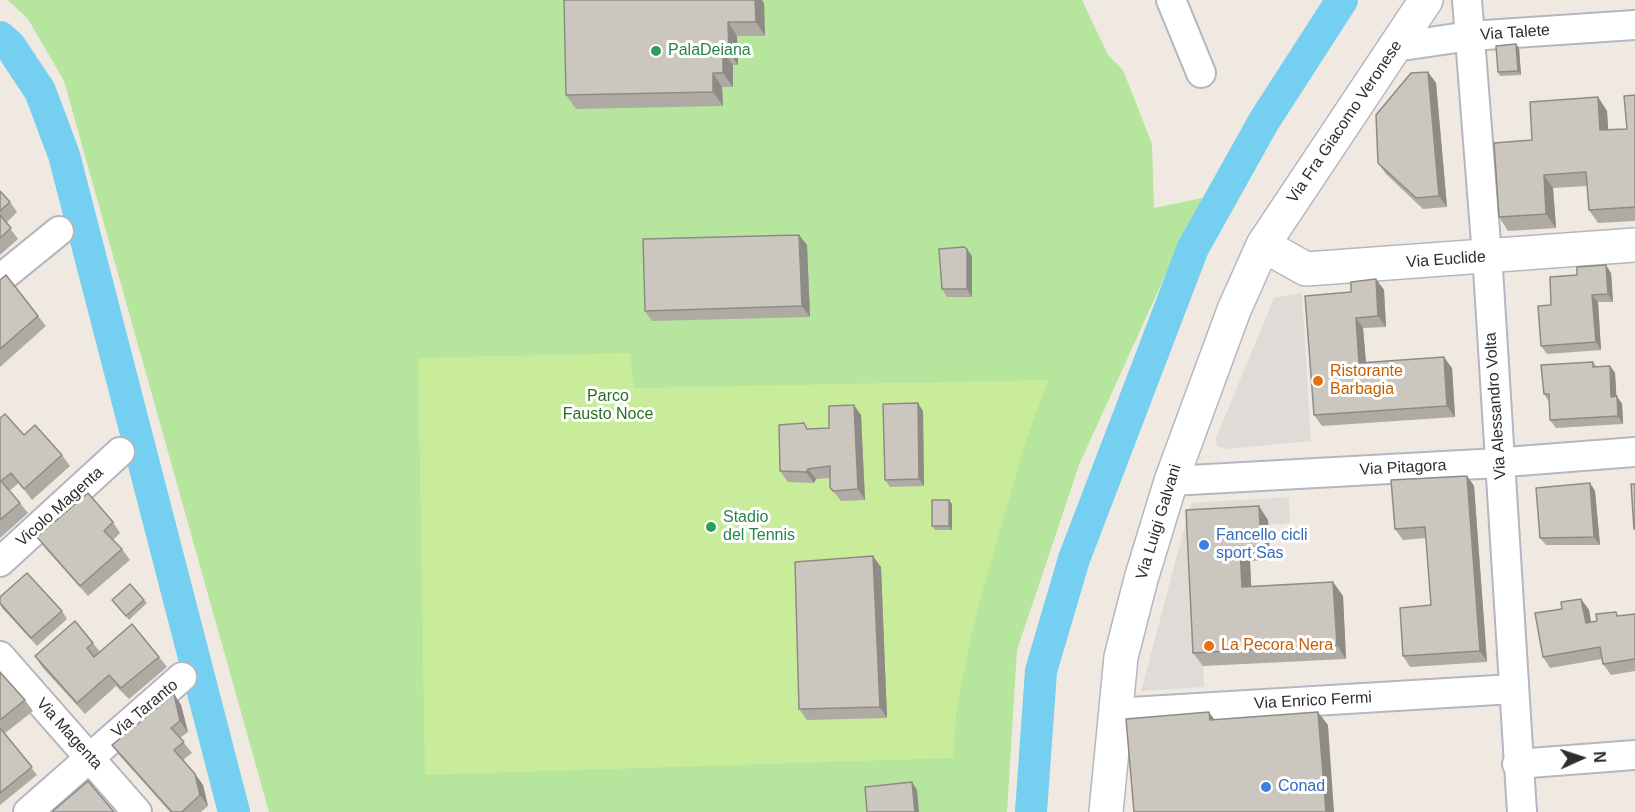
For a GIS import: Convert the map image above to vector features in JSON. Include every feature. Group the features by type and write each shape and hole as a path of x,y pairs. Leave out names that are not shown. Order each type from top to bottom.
{"street":[{"path":"1171,0 1201,72"},
{"name":"Via Fra Giacomo Veronese","path":"1263,245 1426,0"},
{"name":"Via Alessandro Volta","path":"1467,0 1487,258 1517,764 1522,812"},
{"name":"Via Talete","path":"1395,47 1470,36 1635,25"},
{"path":"0,279 59,231"},
{"name":"Via Euclide","path":"1263,245 1306,269 1487,258 1635,245"},
{"name":"Via Luigi Galvani","path":"1106,812 1114,712 1124,645 1170,481 1234,310 1263,245"},
{"name":"Vicolo Magenta","path":"0,562 120,452"},
{"name":"Via Pitagora","path":"1170,481 1500,463 1635,452"},
{"name":"Via Magenta","path":"0,656 137,812"},
{"name":"Via Taranto","path":"28,812 182,677"},
{"name":"Via Enrico Fermi","path":"1114,712 1513,689"},
{"path":"1517,764 1635,755"}],"green space":[{"name":"Parco Fausto Noce","path":"8,0 1082,0 1108,55 1123,70 1152,144 1154,208 1207,197 1174,256 1079,465 1017,650 1007,812 269,812 64,81 28,19"},
{"name":"Stadio del Tennis","path":"630,353 634,388 1048,380 1026,440 976,614 957,707 953,758 425,775 418,358"}],"shaded area":[{"path":"1302,293 1311,441 1227,449 1217,446 1216,438 1274,298"},
{"path":"1289,497 1290,523 1268,525 1268,520 1195,524 1204,687 1141,691 1191,503"}],"building":[{"name":"PalaDeiana","path":"564,0 755,0 756,22 728,22 729,52 723,52 723,73 713,73 713,92 566,95"},
{"path":"1516,44 1518,71 1498,72 1496,46"},
{"path":"1428,72 1439,196 1416,198 1378,163 1376,115 1411,73"},
{"path":"1635,95 1635,207 1589,210 1586,172 1544,175 1546,214 1499,217 1494,143 1532,140 1530,102 1598,97 1600,130 1627,129 1624,96"},
{"path":"0,191 10,202 0,211"},
{"path":"0,215 11,228 0,238"},
{"path":"799,235 802,306 645,311 643,239"},
{"path":"964,247 967,249 967,289 942,289 939,249"},
{"path":"1606,265 1608,294 1592,295 1596,342 1541,346 1538,306 1551,305 1550,277 1577,275 1577,267"},
{"path":"6,275 38,316 0,349 0,280"},
{"path":"1376,279 1378,316 1356,318 1359,363 1444,357 1447,406 1314,415 1305,296 1351,292 1351,282"},
{"path":"1593,362 1593,367 1610,366 1611,397 1617,396 1618,416 1550,420 1549,394 1544,394 1541,365"},
{"path":"918,403 919,479 885,480 883,404"},
{"path":"854,405 858,489 833,491 830,487 830,466 808,469 806,472 780,471 779,425 804,423 807,429 829,428 829,406"},
{"path":"5,414 24,435 35,425 62,455 24,489 11,473 1,481 20,503 0,520 0,418"},
{"path":"1467,476 1480,651 1403,656 1400,608 1431,605 1425,527 1395,529 1391,480"},
{"path":"1590,483 1594,537 1540,538 1536,488"},
{"path":"1631,484 1635,484 1635,529 1634,529"},
{"path":"88,493 113,522 104,531 122,549 80,586 37,537"},
{"path":"932,500 949,500 949,526 932,526"},
{"path":"1259,506 1261,546 1240,547 1242,587 1333,582 1337,645 1193,653 1186,510"},
{"path":"873,556 880,707 799,709 795,562"},
{"path":"27,573 62,611 31,638 0,603 0,597"},
{"path":"130,584 144,600 126,616 112,600"},
{"path":"1581,599 1586,623 1597,621 1596,614 1616,612 1617,616 1635,614 1635,659 1603,664 1600,647 1543,657 1535,613 1562,609 1561,602"},
{"path":"75,621 93,643 87,648 94,657 132,624 159,657 121,688 109,675 77,703 35,656"},
{"path":"0,672 25,700 0,720"},
{"path":"174,694 180,721 171,728 184,742 174,750 195,774 200,795 182,812 172,812 112,745"},
{"path":"1209,712 1210,720 1318,712 1326,812 1134,812 1126,719"},
{"path":"0,728 32,767 0,793"},
{"path":"88,781 114,812 53,811"},
{"path":"912,782 915,812 867,812 865,787"}],"waterway":[{"path":"1031,812 1041,671 1074,559 1193,248 1264,121 1342,0"},
{"path":"0,37 10,46 40,91 64,155 234,812"}],"place":[{"name":"PalaDeiana","path":"656,51"},
{"name":"Ristorante Barbagia","path":"1318,381"},
{"name":"Stadio del Tennis","path":"711,527"},
{"name":"Fancello cicli sport Sas","path":"1204,545"},
{"name":"La Pecora Nera","path":"1209,646"},
{"name":"Conad","path":"1266,787"}]}
